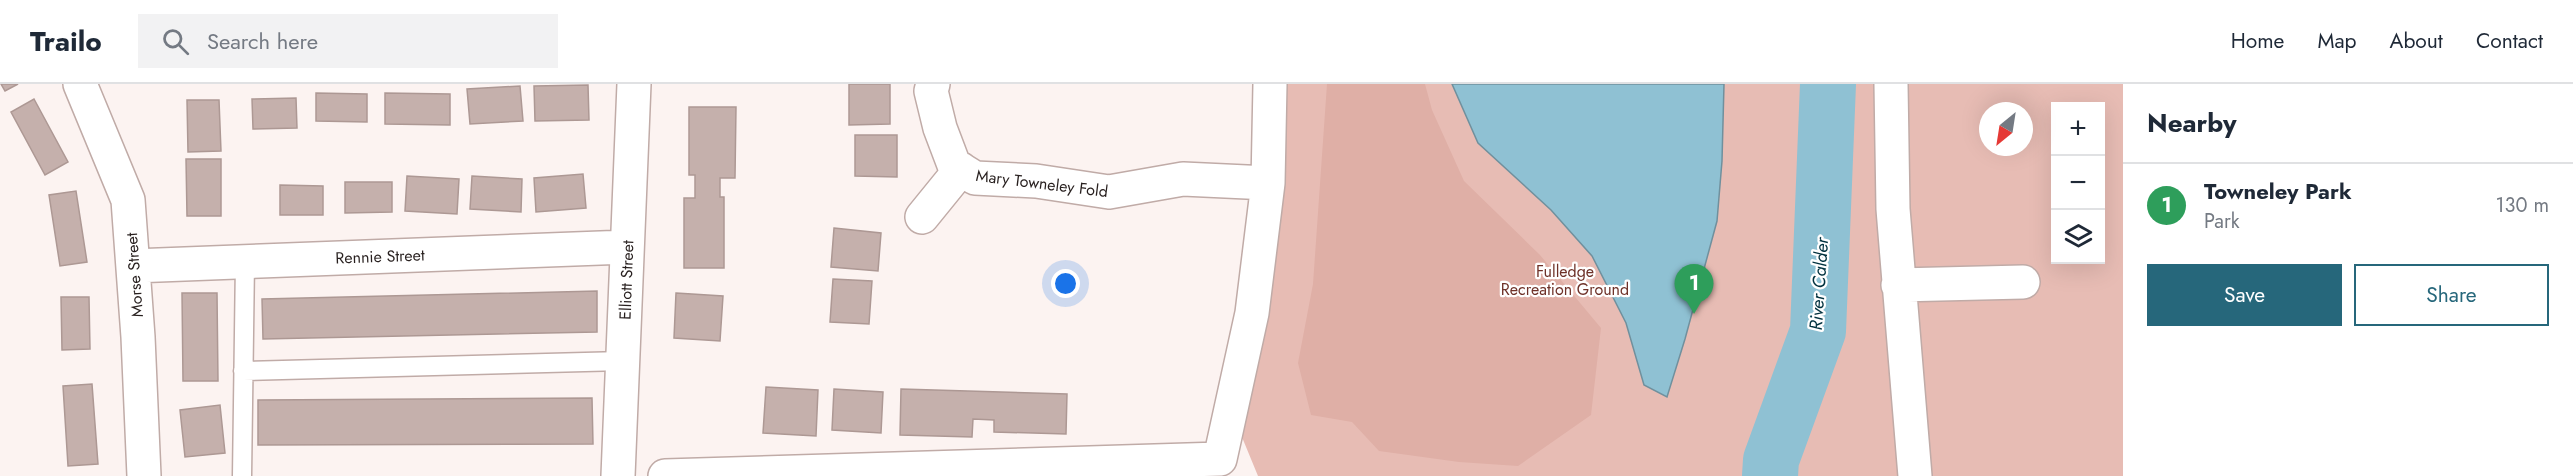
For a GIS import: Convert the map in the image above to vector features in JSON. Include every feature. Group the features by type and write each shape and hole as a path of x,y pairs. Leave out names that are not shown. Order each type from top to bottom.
{"street":[{"name":"Morse Street","path":"80,84 128,200 144,476"},
{"name":"Elliott Street","path":"618,476 634,84"},
{"name":"Mary Towneley Fold","path":"933,84 931,91 940,128 954,165 975,178 1036,182 1110,192 1183,179 1268,183"},
{"path":"665,476 1224,467 1252,313 1268,183 1270,84"},
{"path":"1891,84 1893,209 1915,476"},
{"name":"Mary Towneley Fold","path":"922,217 961,169"},
{"name":"Rennie Street","path":"133,266 627,246"},
{"path":"1898,285 2023,282"}],"lane":[{"path":"242,476 245,261"},
{"path":"243,370 622,361"}],"green space":[{"name":"Fulledge Recreation Ground","path":"1286,84 2123,84 2123,476 1258,476 1237,425 1255,367 1279,227"}],"shaded area":[{"path":"1327,84 1425,84 1432,110 1464,181 1540,255 1601,328 1591,415 1518,466 1459,462 1379,451 1352,422 1311,415 1298,363 1313,284"}],"water":[{"path":"1452,84 1724,84 1722,161 1717,221 1667,397 1644,385 1626,323 1592,256 1551,210 1478,143"}],"building":[{"path":"1,84 18,84 5,91"},
{"path":"849,84 890,84 890,124 849,125"},
{"path":"588,85 589,120 535,121 534,86"},
{"path":"520,86 523,121 470,124 467,89"},
{"path":"316,93 367,94 367,122 316,121"},
{"path":"385,93 450,94 450,125 385,124"},
{"path":"296,98 297,128 253,129 252,99"},
{"path":"34,99 68,162 45,175 11,112"},
{"path":"187,100 219,100 221,151 188,152"},
{"path":"689,107 736,107 735,178 720,178 720,197 724,197 724,268 684,268 684,198 695,198 695,175 689,175"},
{"path":"855,135 897,135 897,177 855,176"},
{"path":"186,159 221,159 221,216 187,216"},
{"path":"583,174 586,208 536,212 534,178"},
{"path":"407,176 459,179 457,214 405,211"},
{"path":"472,176 522,179 521,212 470,209"},
{"path":"345,182 392,182 392,212 345,213"},
{"path":"280,185 323,186 323,215 280,215"},
{"path":"76,191 87,262 60,266 49,195"},
{"path":"834,228 881,233 878,271 831,267"},
{"path":"833,279 872,281 869,324 830,322"},
{"path":"597,291 597,332 263,339 262,299"},
{"path":"182,293 217,293 218,381 183,381"},
{"path":"676,293 723,296 720,341 674,338"},
{"path":"61,297 89,297 90,349 62,350"},
{"path":"92,384 98,464 68,466 63,386"},
{"path":"766,387 818,390 816,436 763,433"},
{"path":"834,389 883,392 881,433 832,430"},
{"path":"901,389 1067,394 1066,434 994,432 994,420 973,419 972,437 900,435"},
{"path":"592,398 593,444 258,445 258,400"},
{"path":"220,405 225,453 185,457 180,410"}],"waterway":[{"name":"River Calder","path":"1770,476 1771,460 1818,331 1828,84"}],"place":[{"name":"Towneley Park","path":"1694,314"}]}
